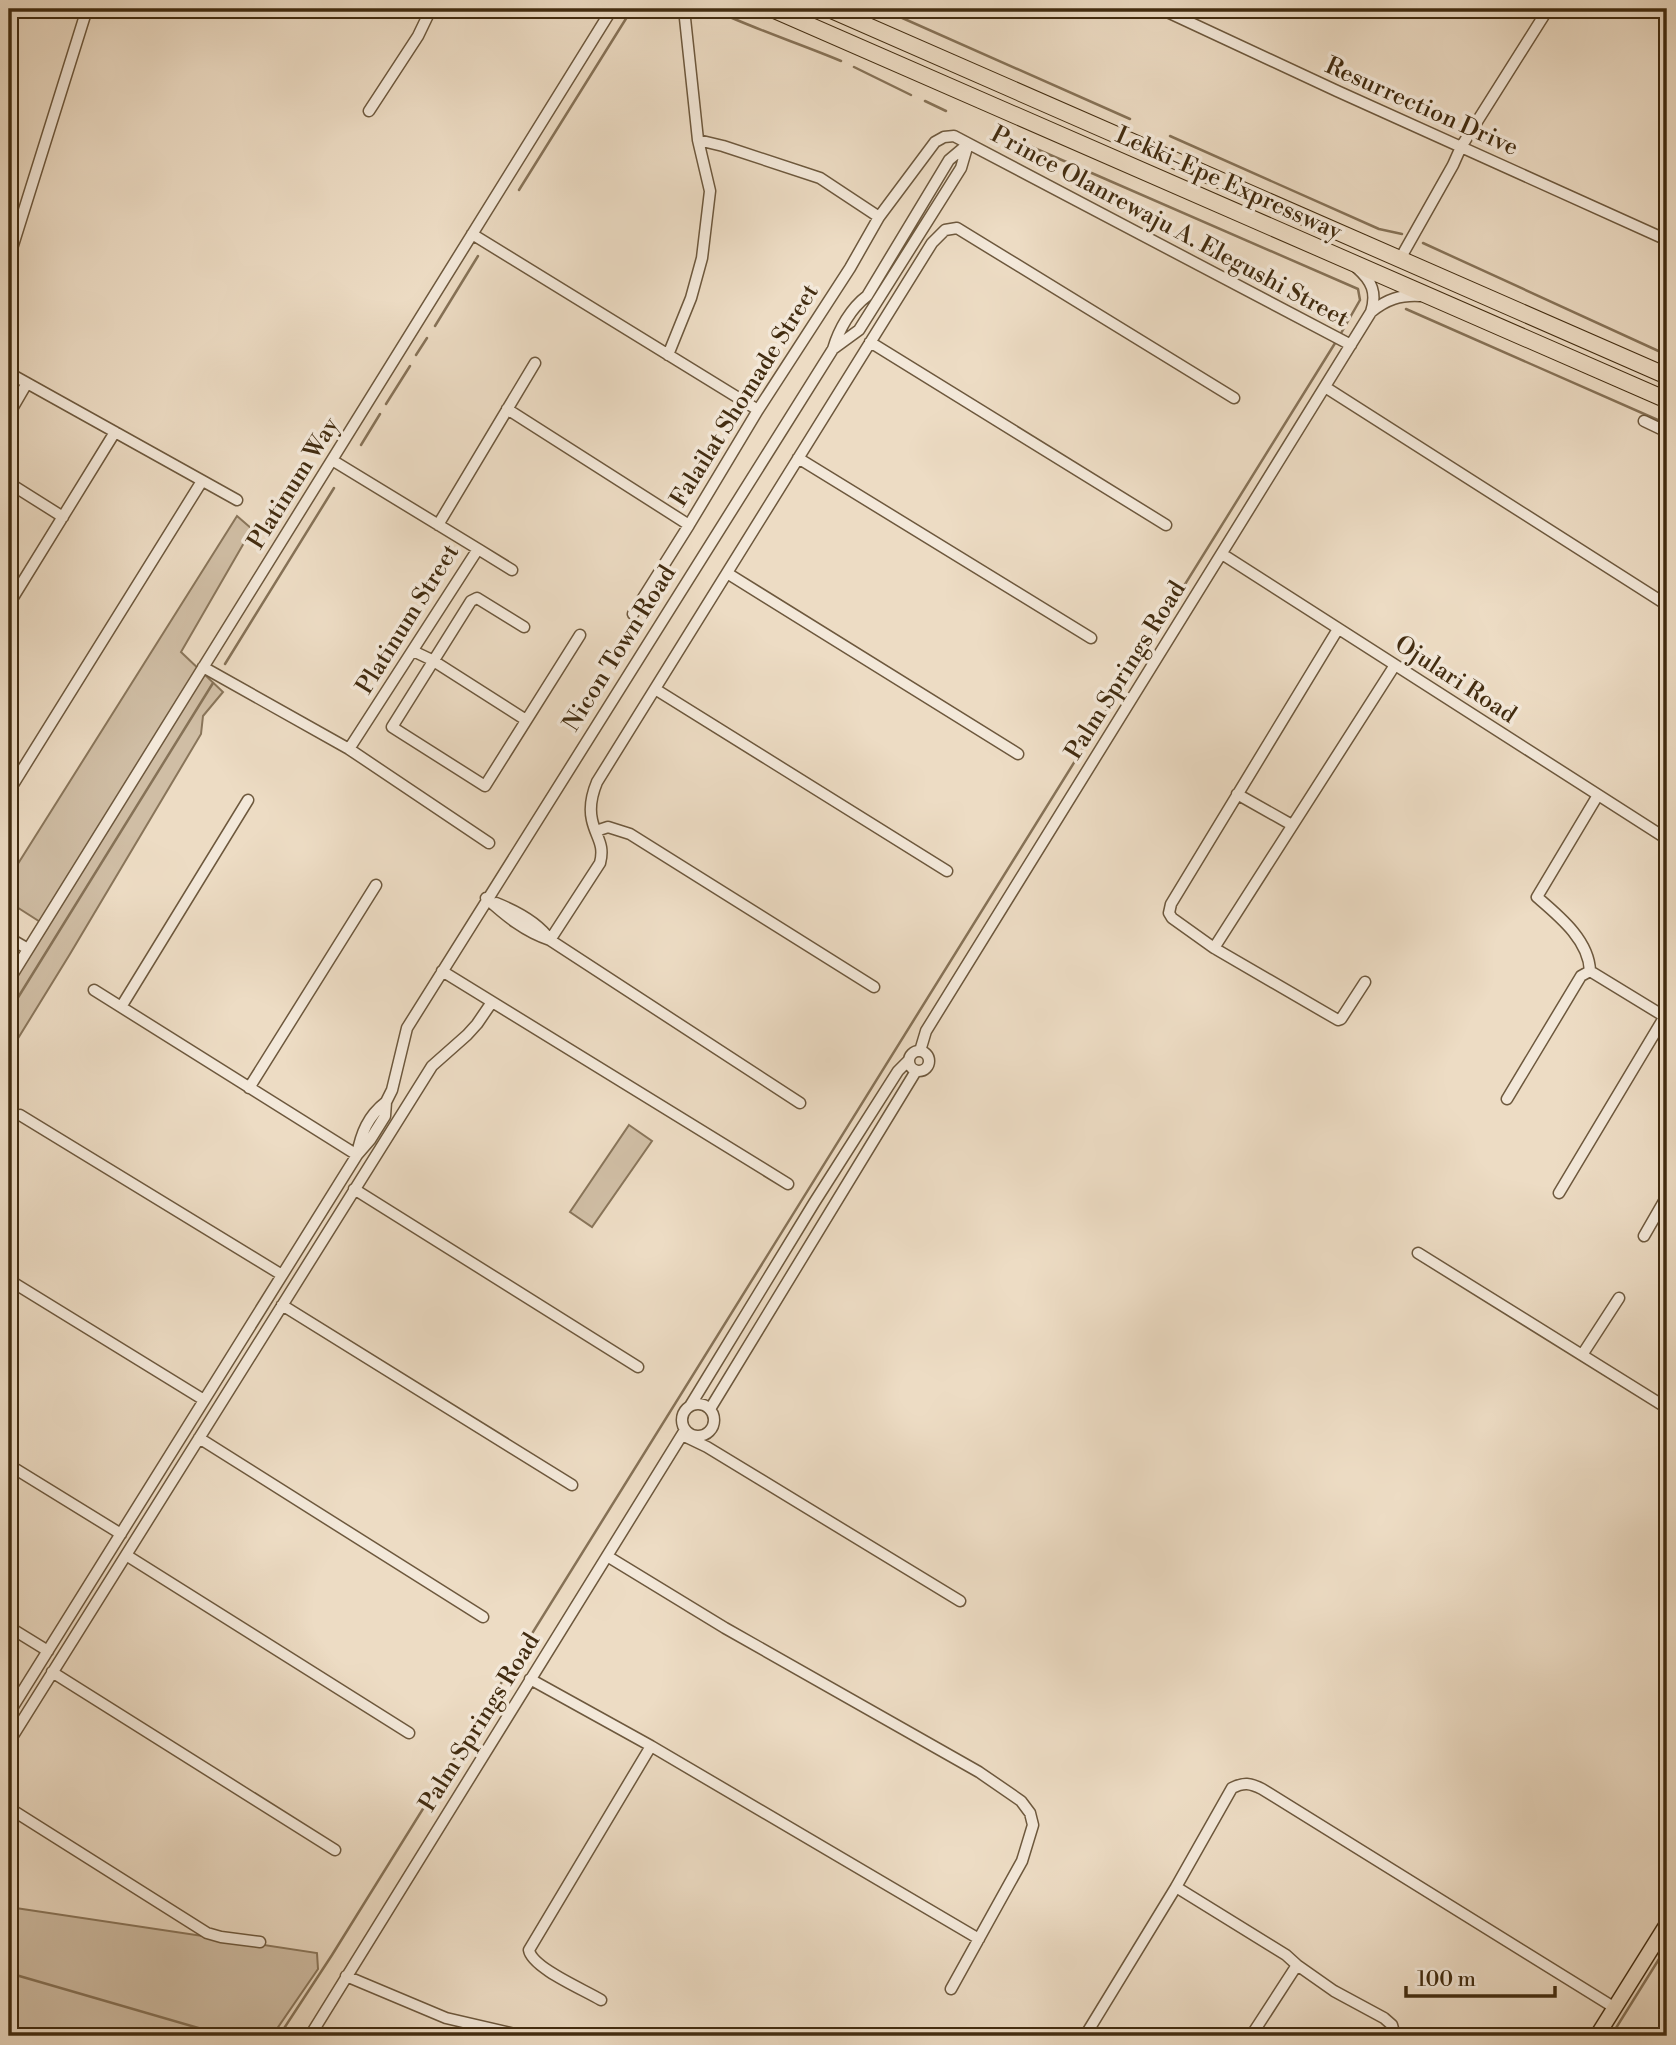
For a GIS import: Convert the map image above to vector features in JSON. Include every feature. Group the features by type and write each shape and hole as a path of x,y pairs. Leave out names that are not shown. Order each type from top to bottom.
{"highway":[{"name":"Lekki-Epe Expressway","path":"772,9 1667,400"},
{"name":"Lekki-Epe Expressway","path":"829,9 1667,376"}],"main road":[{"path":"1597,2036 1662,1945 1667,1924"}],"street":[{"path":"9,258 88,9"},
{"path":"369,111 418,36 431,9"},
{"name":"Platinum Way","path":"9,980 612,9"},
{"path":"668,355 691,299 702,258 710,191 698,140 684,9"},
{"name":"Resurrection Drive","path":"1161,9 1667,240"},
{"path":"1400,259 1461,147 1548,9"},
{"name":"Falailat Shomade Street","path":"507,409 689,525 879,217 936,142 944,137 954,136 968,144"},
{"path":"698,140 820,178 879,217"},
{"name":"Nicon Town Road","path":"833,349 859,330 872,299 949,160 968,144"},
{"name":"Prince Olanrewaju A. Elegushi Street","path":"968,144 1343,341"},
{"path":"550,940 600,863 603,853 592,820 591,800 597,782 932,243 945,230 957,228 1234,398"},
{"path":"472,234 758,410"},
{"path":"1343,257 1370,282 1375,302 1371,312"},
{"path":"1371,312 1392,299 1406,296 1433,297"},
{"name":"Nicon Town Road","path":"9,1713 357,1155 385,1116 386,1102 392,1090 407,1028 486,898 833,349 837,336 857,303 872,299"},
{"name":"Palm Springs Road","path":"920,1051 926,1031 1325,387 1343,341 1371,312"},
{"path":"846,322 859,330"},
{"path":"870,342 1166,525"},
{"path":"438,525 535,363"},
{"path":"9,373 237,500"},
{"path":"9,414 27,383"},
{"path":"1325,387 1667,605"},
{"path":"1644,421 1667,432"},
{"path":"9,604 115,432"},
{"path":"798,458 1091,638"},
{"name":"Platinum Street","path":"332,460 478,549 349,749"},
{"path":"9,791 202,481"},
{"path":"9,483 63,517"},
{"path":"633,614 689,525"},
{"path":"478,549 512,570"},
{"name":"Ojulari Road","path":"1222,554 1667,839"},
{"path":"727,573 1018,754"},
{"path":"523,627 477,598 471,601 392,727 485,786 580,635"},
{"path":"1338,629 1171,904 1169,913 1172,918 1214,947 1338,1020 1365,982"},
{"path":"413,651 432,660 526,720"},
{"path":"1214,947 1395,665"},
{"path":"203,667 349,749 489,843"},
{"path":"655,689 947,872"},
{"path":"1237,794 1292,825"},
{"path":"1559,1193 1666,1017 1590,971 1587,954 1564,921 1537,897 1598,794"},
{"path":"121,1007 248,800"},
{"path":"597,831 608,827 630,834 874,987"},
{"path":"250,1088 376,885"},
{"path":"486,898 511,909 543,929 550,940 800,1103"},
{"path":"9,938 28,949"},
{"path":"442,971 788,1184"},
{"path":"1507,1099 1581,976 1590,971"},
{"path":"94,990 357,1155"},
{"path":"9,1742 432,1066 467,1035 492,1002"},
{"path":"690,1406 898,1071 913,1054 920,1051 928,1057 929,1064 925,1070 916,1071 909,1060"},
{"path":"710,1409 916,1071"},
{"path":"20,1115 282,1275"},
{"path":"354,1189 638,1367"},
{"path":"1644,1236 1667,1196"},
{"path":"1418,1253 1667,1408"},
{"path":"9,1280 204,1400"},
{"path":"1582,1355 1619,1298"},
{"path":"282,1306 572,1485"},
{"path":"684,1433 694,1436 708,1433 714,1419 710,1409 701,1404 685,1409 681,1420 684,1433 960,1601"},
{"name":"Palm Springs Road","path":"310,2036 684,1433"},
{"path":"198,1438 483,1617"},
{"path":"9,1465 121,1534"},
{"path":"126,1555 409,1733"},
{"path":"607,1556 725,1628 978,1772 1021,1801 1030,1813 1033,1825 1029,1843 951,1989"},
{"path":"9,1627 48,1651"},
{"path":"52,1672 335,1850"},
{"path":"530,1679 651,1746 979,1939"},
{"path":"601,2000 541,1966 529,1955 529,1950 651,1746"},
{"path":"1085,2036 1176,1887 1232,1788 1241,1783 1252,1784 1313,1819 1615,2008"},
{"path":"9,1808 207,1933 260,1942"},
{"path":"1176,1887 1286,1955 1334,1991 1384,2018 1392,2025 1395,2036"},
{"path":"1251,2036 1297,1965"},
{"path":"346,1976 446,2018 523,2036"}],"shaded area":[{"path":"237,516 252,529 181,652 223,692 203,716 201,734 9,1053 9,986 48,927 9,902 9,878"},
{"path":"629,1125 652,1141 592,1227 570,1212"},
{"path":"9,1907 317,1953 318,1969 272,2036 9,2036"}],"waterway":[{"path":"519,190 632,9"},
{"path":"712,9 841,61"},
{"path":"882,9 1130,119"},
{"path":"854,67 911,95"},
{"path":"925,101 946,111"},
{"path":"1170,136 1379,229 1402,234"},
{"path":"1032,147 1358,289 1360,300 1340,335"},
{"path":"1423,243 1665,354"},
{"path":"435,326 478,256"},
{"path":"1406,309 1667,424"},
{"path":"416,355 427,338"},
{"path":"279,2036 1337,340"},
{"path":"386,404 410,366"},
{"path":"361,445 380,414"},
{"path":"225,664 334,488"},
{"path":"9,1012 213,683"},
{"path":"1611,2036 1664,1951"},
{"path":"9,1973 226,2036"}]}
